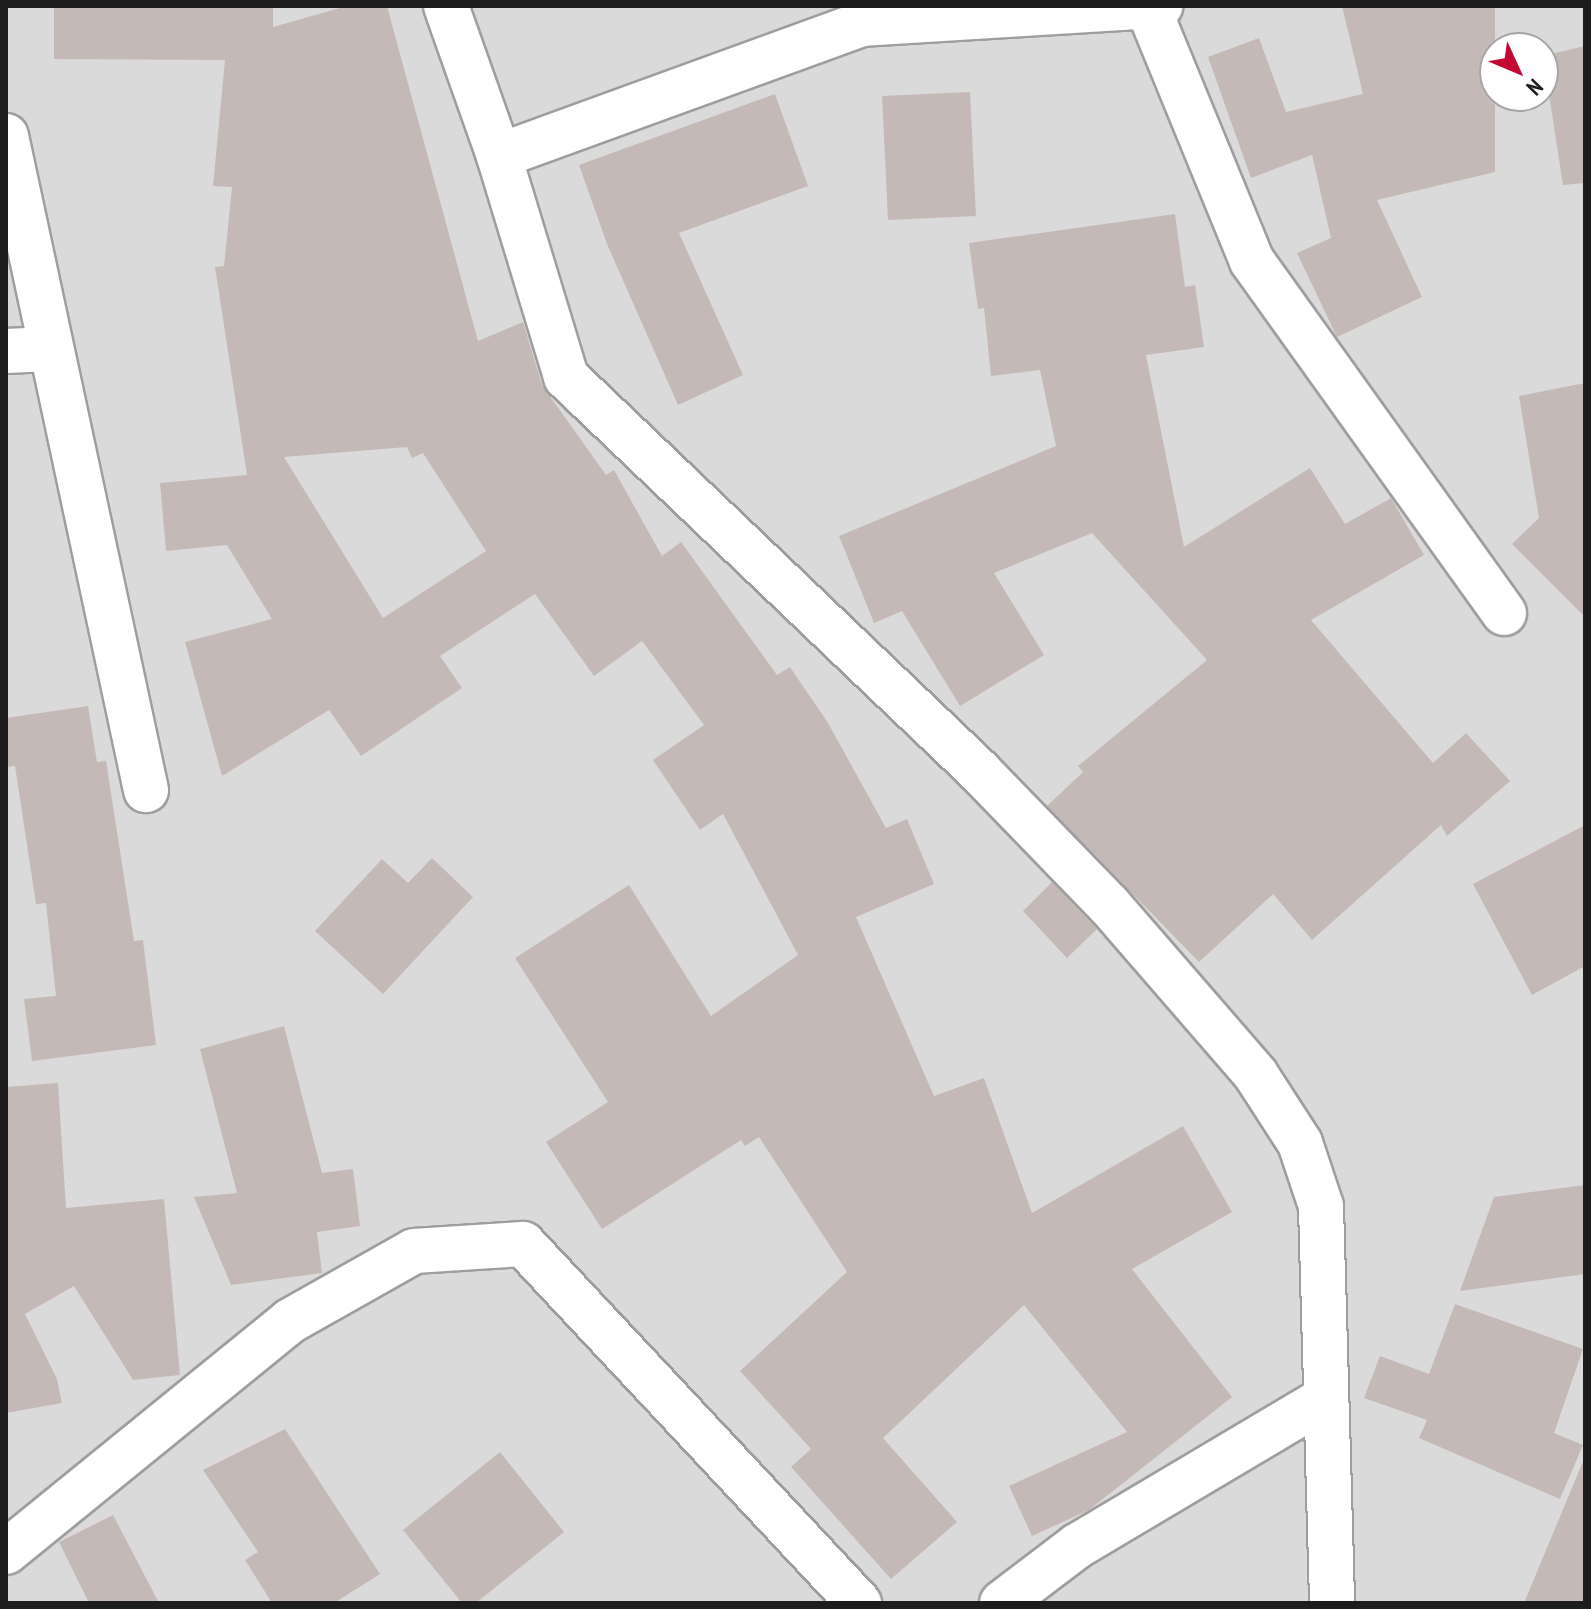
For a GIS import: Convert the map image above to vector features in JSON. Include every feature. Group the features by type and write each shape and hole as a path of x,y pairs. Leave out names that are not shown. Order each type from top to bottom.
{"street":[{"path":"446,6 499,156 566,377 979,771 1109,905 1256,1075 1300,1143 1321,1206 1323,1400 1332,1603"},
{"path":"499,156 862,24 943,12 1154,8 1252,261 1504,613"},
{"path":"6,136 146,790"},
{"path":"6,351 50,349"},
{"path":"6,1552 290,1321 414,1251 523,1244 859,1603"},
{"path":"1002,1603 1077,1546 1323,1400"}],"shaded area":[{"path":"6,6 1585,6 1585,1603 6,1603"}],"building":[{"path":"54,6 273,6 273,27 347,6 387,6 478,341 523,322 542,385 606,475 614,470 662,556 681,542 777,675 790,667 828,723 886,828 907,819 934,884 856,917 934,1096 984,1078 1032,1213 1183,1126 1232,1212 1132,1269 1232,1397 1089,1510 1032,1536 1009,1486 1127,1432 1024,1305 883,1438 957,1522 891,1579 791,1467 811,1449 740,1371 847,1272 759,1137 745,1146 741,1140 602,1229 546,1142 608,1102 515,958 629,885 711,1016 798,955 723,814 700,830 653,760 704,725 642,641 594,676 535,594 440,656 462,688 361,756 329,710 222,776 185,642 272,619 227,545 166,551 160,483 247,475 215,267 224,266 232,187 213,186 225,60 54,59","holes":["407,447 412,458 423,453 486,551 383,618 284,457"]},
{"path":"1342,6 1495,6 1495,32 1479,32 1479,112 1495,112 1495,172 1377,200 1422,297 1337,337 1297,253 1331,238 1312,155 1251,178 1208,57 1259,38 1286,112 1363,94"},
{"path":"1585,46 1585,183 1563,185 1552,112 1559,112 1559,52"},
{"path":"970,92 976,216 888,220 882,96"},
{"path":"775,94 808,186 679,233 743,375 678,405 607,244 579,165"},
{"path":"1175,214 1185,287 1195,285 1204,347 1146,355 1184,547 1310,468 1345,524 1391,498 1424,555 1311,620 1433,763 1466,733 1510,781 1447,836 1441,825 1312,940 1273,894 1199,962 1047,806 1083,772 1078,766 1207,660 1092,533 994,573 1044,655 960,706 902,611 874,623 839,536 1056,446 1040,370 991,376 984,308 978,309 969,243"},
{"path":"1585,383 1585,617 1512,544 1539,518 1519,396"},
{"path":"88,706 97,762 106,761 134,941 143,940 156,1045 32,1061 24,999 56,996 46,903 36,904 15,766 6,767 6,718"},
{"path":"1585,825 1585,966 1532,995 1473,884"},
{"path":"432,858 473,897 383,994 315,931 382,859 408,883"},
{"path":"1052,882 1097,929 1067,958 1023,911"},
{"path":"284,1026 322,1173 353,1169 360,1226 317,1232 322,1273 231,1285 194,1197 237,1193 200,1049"},
{"path":"58,1083 66,1208 164,1199 180,1375 133,1380 74,1286 25,1314 57,1379 62,1403 6,1413 6,1087"},
{"path":"1585,1185 1585,1274 1460,1291 1494,1197"},
{"path":"1455,1304 1583,1349 1554,1433 1583,1445 1560,1499 1419,1438 1427,1420 1364,1398 1380,1356 1429,1374"},
{"path":"285,1429 380,1574 334,1603 272,1603 245,1560 258,1552 203,1470"},
{"path":"500,1452 564,1532 476,1603 462,1603 403,1530"},
{"path":"1584,1459 1585,1603 1524,1603"},
{"path":"113,1515 159,1603 89,1603 59,1542"}]}
